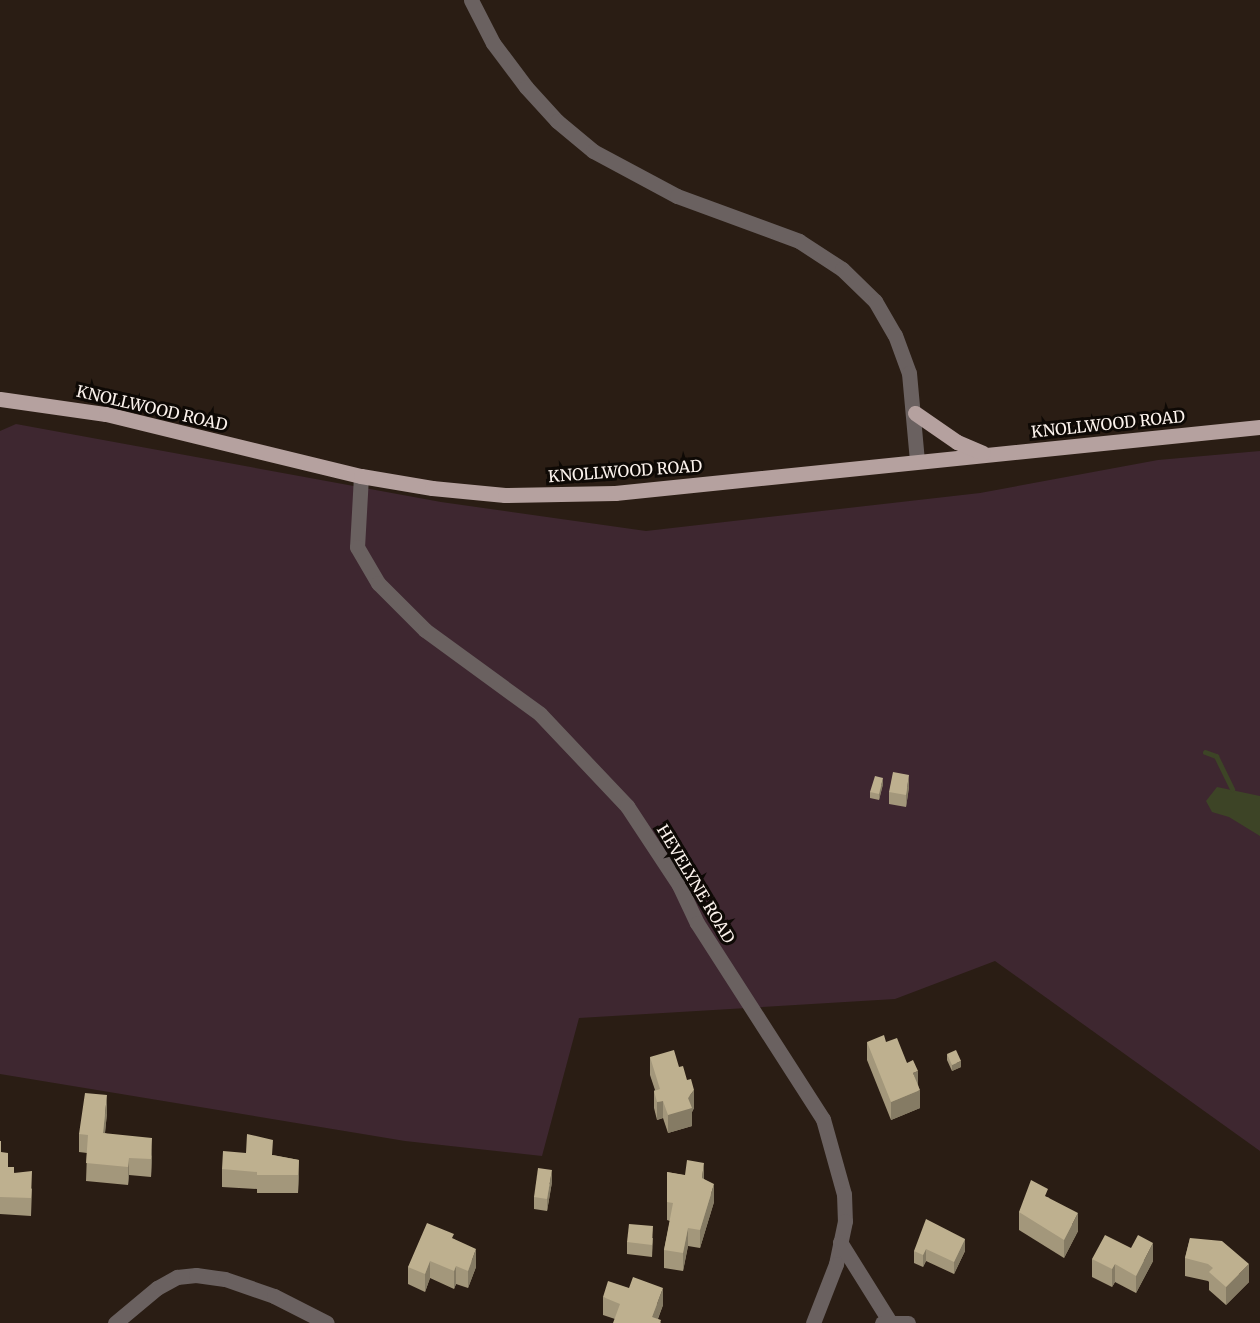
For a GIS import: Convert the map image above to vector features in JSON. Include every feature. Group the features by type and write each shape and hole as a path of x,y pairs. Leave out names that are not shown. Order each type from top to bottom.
{"main road":[{"name":"KNOLLWOOD ROAD","path":"0,399 106,414 362,476 432,488 553,496 615,493 1260,427"},
{"path":"915,413 957,442 986,454"}],"street":[{"path":"471,0 493,43 526,87 557,121 593,151 677,196 800,241 842,269 875,302 895,335 909,373 915,413 917,461"},
{"name":"HEVELYNE ROAD","path":"362,476 357,495 357,547 378,583 425,630 540,714 579,751 627,806 679,885 697,923 823,1119 844,1194 840,1242 821,1309 813,1323"},
{"path":"840,1242 890,1322"},
{"path":"115,1323 157,1288 177,1277 196,1275 225,1279 274,1296 327,1323"},
{"path":"882,1323 908,1323"}],"shaded area":[{"path":"16,424 441,502 646,531 980,493 1158,460 1260,451 1260,1151 995,961 895,999 579,1018 542,1156 405,1141 0,1074 0,431"},
{"path":"1217,787 1260,796 1260,836 1229,817 1212,812 1206,801"}],"building":[{"path":"893,772 909,775 906,795 889,792"},
{"path":"875,776 883,778 879,794 870,792"},
{"path":"884,1035 886,1042 897,1038 907,1063 913,1060 918,1071 913,1073 920,1090 891,1102 867,1042"},
{"path":"674,1050 679,1067 683,1066 687,1080 691,1079 694,1090 688,1098 692,1108 668,1115 663,1101 657,1102 654,1091 660,1089 650,1057"},
{"path":"956,1050 961,1061 952,1065 947,1054"},
{"path":"85,1093 107,1095 103,1133 152,1138 151,1159 129,1158 128,1167 86,1163 88,1135 79,1134"},
{"path":"247,1134 273,1140 272,1155 299,1160 298,1175 257,1175 257,1172 222,1169 223,1151 246,1153"},
{"path":"0,1141 1,1152 8,1153 8,1167 14,1167 14,1173 32,1171 31,1198 0,1197"},
{"path":"687,1160 704,1163 702,1178 714,1184 700,1230 688,1228 683,1253 664,1250 673,1203 667,1202 667,1172 685,1175"},
{"path":"538,1168 552,1170 547,1199 534,1197"},
{"path":"1031,1180 1048,1189 1045,1196 1078,1213 1064,1240 1019,1212"},
{"path":"926,1219 965,1239 954,1262 926,1249 923,1255 914,1251"},
{"path":"427,1223 454,1234 452,1238 476,1249 468,1271 456,1266 454,1271 430,1261 425,1274 408,1267"},
{"path":"629,1224 653,1226 652,1245 627,1242"},
{"path":"1105,1235 1131,1248 1138,1235 1153,1243 1136,1276 1115,1264 1112,1269 1092,1259"},
{"path":"1190,1238 1222,1241 1249,1264 1226,1287 1209,1272 1213,1268 1208,1264 1185,1258"},
{"path":"633,1277 663,1288 652,1317 661,1320 660,1323 613,1323 620,1304 603,1297 608,1281 629,1288"}],"waterway":[{"path":"1205,752 1216,756 1232,789"}]}
